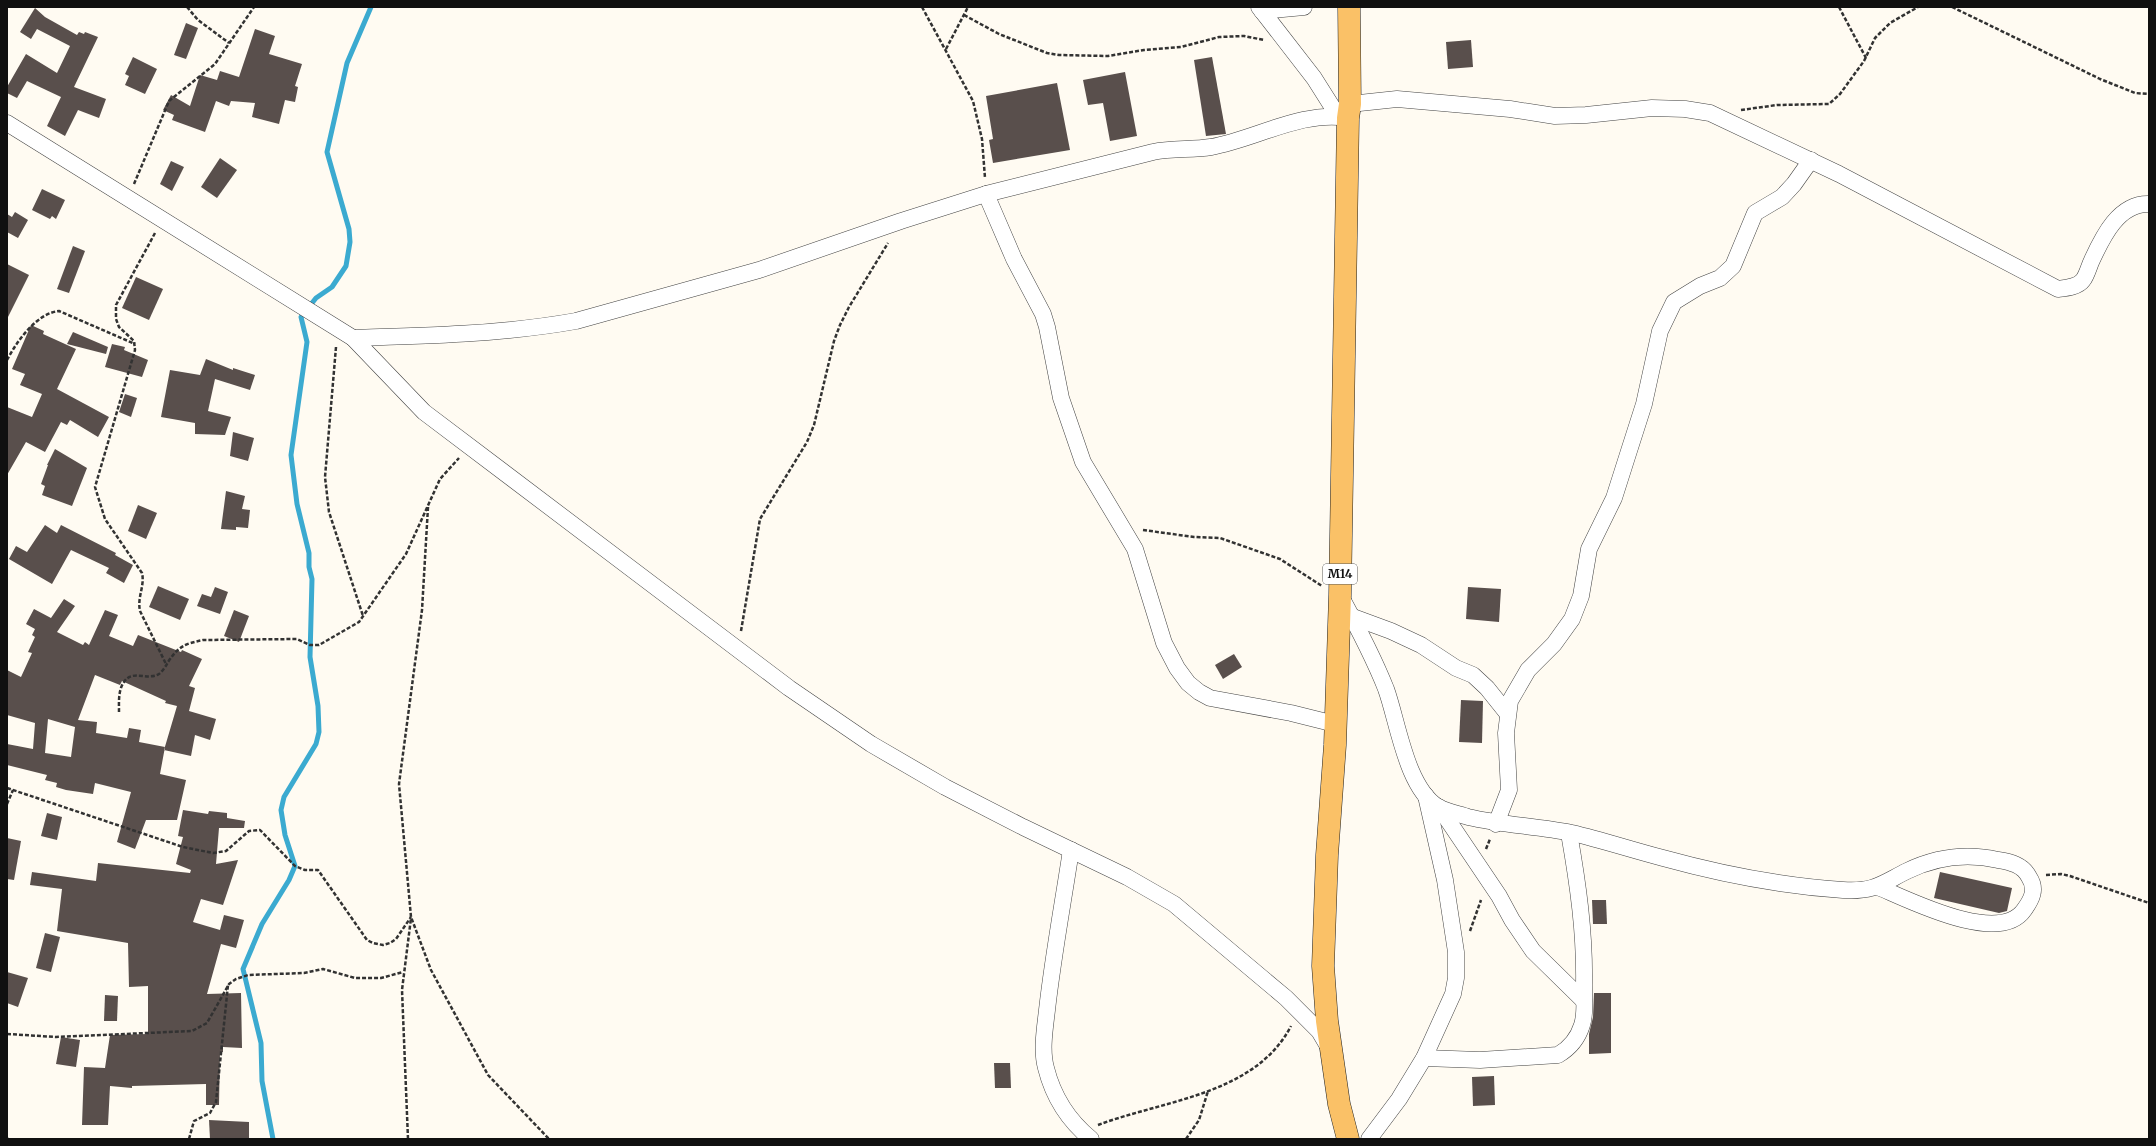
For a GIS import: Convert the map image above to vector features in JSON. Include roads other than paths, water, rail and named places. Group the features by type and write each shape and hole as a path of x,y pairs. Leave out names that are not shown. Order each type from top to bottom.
{"main road":[{"name":"M14","path":"1348,1139 1339,1104 1333,1053 1327,1021 1323,966 1340,595 1345,113 1349,7"}],"street":[{"path":"1260,9 1304,7"},
{"path":"1260,9 1314,78 1345,113"},
{"path":"353,338 430,336 550,326 576,321 759,270 901,221 986,194 1167,149 1211,147 1301,121 1345,113 1397,99 1495,107 1555,116 1586,115 1652,108 1685,108 1710,113 1772,144 1811,160 2058,289 2070,288 2083,281 2098,248 2115,221 2126,210 2140,204 2149,204"},
{"path":"7,123 296,301 353,338 424,412 789,688 871,744 945,787 1127,877 1174,904 1219,940 1299,1010 1319,1031 1333,1053"},
{"path":"1496,824 1509,790 1507,713 1510,701 1528,670 1554,644 1572,619 1581,596 1589,549 1614,498 1644,404 1660,331 1674,302 1683,295 1720,278 1733,266 1755,213 1782,197 1794,184 1811,160"},
{"path":"986,194 1014,259 1043,314 1061,398 1083,462 1135,549 1164,643 1177,668 1188,683 1199,692 1210,698 1291,713 1335,724"},
{"path":"1340,595 1366,641 1386,690 1406,753 1417,781 1426,796 1445,880 1456,952 1456,978 1453,994 1424,1058 1399,1100 1369,1139"},
{"path":"1353,618 1391,631 1421,645 1456,668 1473,675 1487,688 1507,713"},
{"path":"1426,796 1439,807 1533,951 1584,1001"},
{"path":"1439,807 1496,824 1569,833 1724,873 1809,887 1864,890 1878,887 1915,868 1936,860 1962,856 1983,856 2014,863 2025,871 2034,886 2032,900 2021,915 2008,922 1987,924 1966,920 1932,910 1878,887"},
{"path":"1424,1058 1480,1060 1558,1054 1569,1048 1576,1038 1582,1024 1584,1001 1583,919 1569,833"},
{"path":"1071,850 1050,981 1044,1036 1045,1066 1052,1085 1073,1123 1086,1135"}],"waterway":[{"path":"273,1139 262,1081 261,1043 243,969 262,924 289,880 295,866 285,835 281,810 284,797 316,744 319,732 318,706 310,657 312,579 309,567 309,553 297,504 291,455 307,342 301,317 316,298 332,287 346,266 350,242 349,229 327,152 347,63 371,7"}]}
